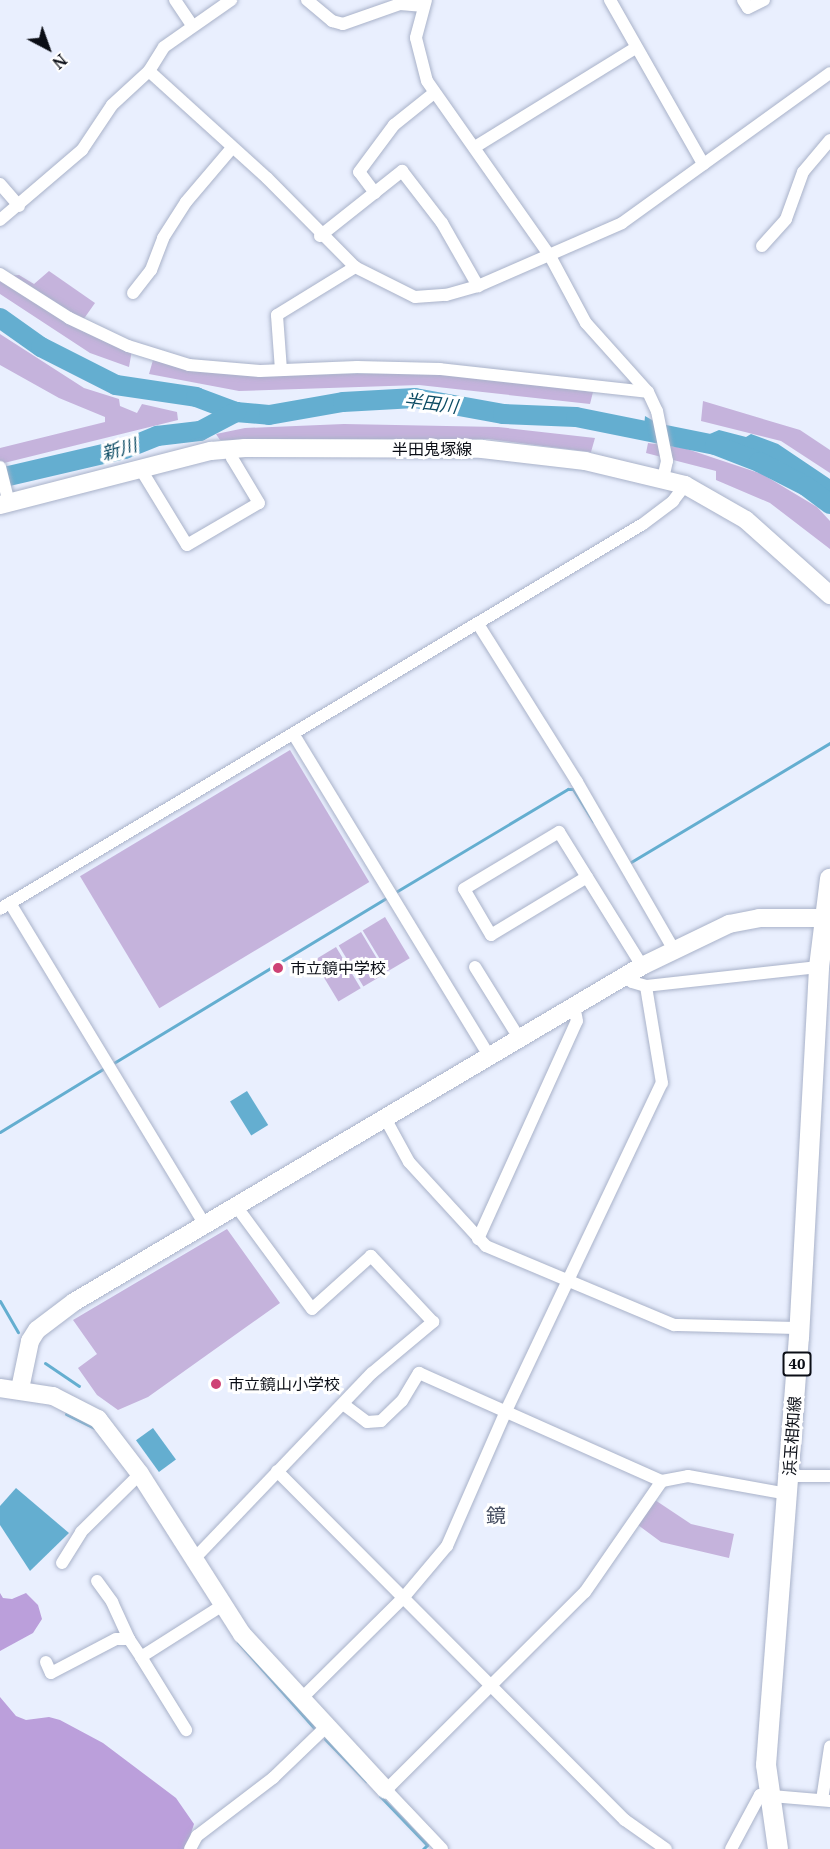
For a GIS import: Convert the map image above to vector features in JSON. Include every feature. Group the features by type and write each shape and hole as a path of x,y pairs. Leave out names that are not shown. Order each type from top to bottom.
{"main road":[{"name":"浜玉相知線","path":"778,1849 768,1795 766,1765 823,1015 819,967 830,879"}],"street":[{"path":"175,0 192,24"},
{"path":"0,220 82,150 112,105 149,71 164,47 192,24 231,0"},
{"path":"307,0 333,21 343,24 400,3 424,3 416,38 418,57 434,93 475,147 550,256 586,323 648,392 657,411 665,470"},
{"path":"610,0 635,48 703,164"},
{"path":"743,0 748,8 764,0"},
{"path":"475,147 635,48"},
{"path":"149,71 267,178 320,236 355,267 415,297 446,294 478,286 622,223 830,73"},
{"path":"375,193 359,172 394,125 434,93"},
{"path":"762,246 786,219 803,172 830,140"},
{"path":"134,292 151,270 164,238 186,202 232,148"},
{"path":"320,236 402,171 442,223 478,286"},
{"path":"0,184 19,206"},
{"path":"281,370 277,315 355,267"},
{"path":"0,274 69,318 128,346 189,365 281,370 357,366 440,369 648,392"},
{"path":"140,468 187,545 259,503 232,458 231,449"},
{"name":"半田鬼塚線","path":"5,501 140,468 231,449 482,449 665,470 685,485 746,520 830,595"},
{"path":"0,467 5,501"},
{"path":"205,1225 109,1067 5,906 643,524 673,501 685,485"},
{"path":"478,624 576,782 673,948"},
{"path":"294,735 489,1056"},
{"path":"587,877 491,935 464,889 559,832 587,877 634,970 632,982 646,986 819,967"},
{"path":"20,1389 30,1341 38,1330 74,1302 634,970 673,948 729,924 759,918 827,917"},
{"path":"475,967 519,1038"},
{"path":"300,1700 404,1597 447,1546 506,1411 662,1083 646,986"},
{"path":"478,1239 577,1021 574,1006"},
{"path":"385,1118 409,1162 478,1239 674,1325 800,1328"},
{"path":"194,1558 372,1373 433,1322 371,1256 312,1310 236,1206"},
{"path":"343,1404 368,1422 381,1421 402,1401 419,1373 662,1481 688,1476 789,1485 830,1476"},
{"path":"0,1388 20,1389 53,1396 83,1409 112,1435 140,1474 242,1634 300,1700 442,1849"},
{"path":"277,1472 625,1820 666,1849"},
{"path":"62,1563 81,1532 140,1474"},
{"path":"386,1790 585,1592 662,1481"},
{"path":"97,1581 112,1602 129,1639 186,1730"},
{"path":"141,1657 223,1605"},
{"path":"46,1662 51,1673 116,1639 129,1639"},
{"path":"190,1849 197,1836 273,1778 326,1727"},
{"path":"730,1849 757,1798 768,1795 826,1801 830,1747"}],"shaded area":[{"path":"49,271 95,303 83,320 132,350 129,367 90,353 0,294 0,281 6,276 19,275 34,284"},
{"path":"0,334 84,388 119,399 120,406 137,413 142,404 177,412 178,420 0,464 0,448 105,422 105,417 59,398 0,365"},
{"path":"153,360 187,370 256,376 434,372 593,392 590,404 419,385 239,391 149,374"},
{"path":"703,401 800,430 830,450 830,473 781,441 701,421"},
{"path":"344,424 498,427 595,438 591,452 488,439 220,440 216,434 245,428"},
{"path":"648,443 684,448 762,474 817,507 830,521 830,549 770,503 716,480 716,471 646,453"},
{"path":"290,750 369,882 159,1008 80,876"},
{"path":"385,917 410,958 387,972 363,930"},
{"path":"361,932 386,973 363,987 339,945"},
{"path":"336,947 361,988 338,1002 314,960"},
{"path":"227,1229 280,1303 148,1397 118,1410 97,1395 78,1368 97,1354 73,1320"},
{"path":"655,1500 691,1524 734,1534 729,1558 661,1542 638,1525"},
{"path":"0,1593 3,1598 12,1599 26,1593 38,1605 42,1619 33,1633 0,1651"},
{"path":"0,1697 16,1716 26,1720 49,1717 60,1720 103,1743 176,1798 194,1824 186,1849 0,1849"}],"water":[{"path":"645,416 673,432 698,432 705,436 719,430 746,437 751,434 778,444 830,479 830,510 808,483 780,462 742,458 705,444 701,446 700,438 685,439 679,445 643,440"},
{"path":"247,1091 268,1125 251,1136 230,1102"},
{"path":"153,1428 176,1460 159,1472 136,1440"},
{"path":"16,1488 69,1533 30,1571 0,1525 0,1506"}],"waterway":[{"name":"半田川","path":"0,318 41,347 116,385 196,397 236,412 269,415 343,402 415,398 503,414 576,417 715,445 759,462 806,486 830,504"},
{"name":"新川","path":"0,478 125,449 157,436 200,431 236,412"},
{"path":"631,862 830,743"},
{"path":"394,893 568,789 573,789 593,821"},
{"path":"112,1064 388,897"},
{"path":"0,1132 106,1067"},
{"path":"0,1301 18,1332"},
{"path":"45,1363 79,1386"},
{"path":"66,1414 95,1428"},
{"path":"238,1642 314,1728"},
{"path":"325,1739 366,1781"},
{"path":"380,1796 427,1845 423,1849"}],"place":[{"name":"市立鏡中学校","path":"278,968"},
{"name":"市立鏡山小学校","path":"216,1384"}],"district":[{"name":"鏡","path":"496,1515"}]}
